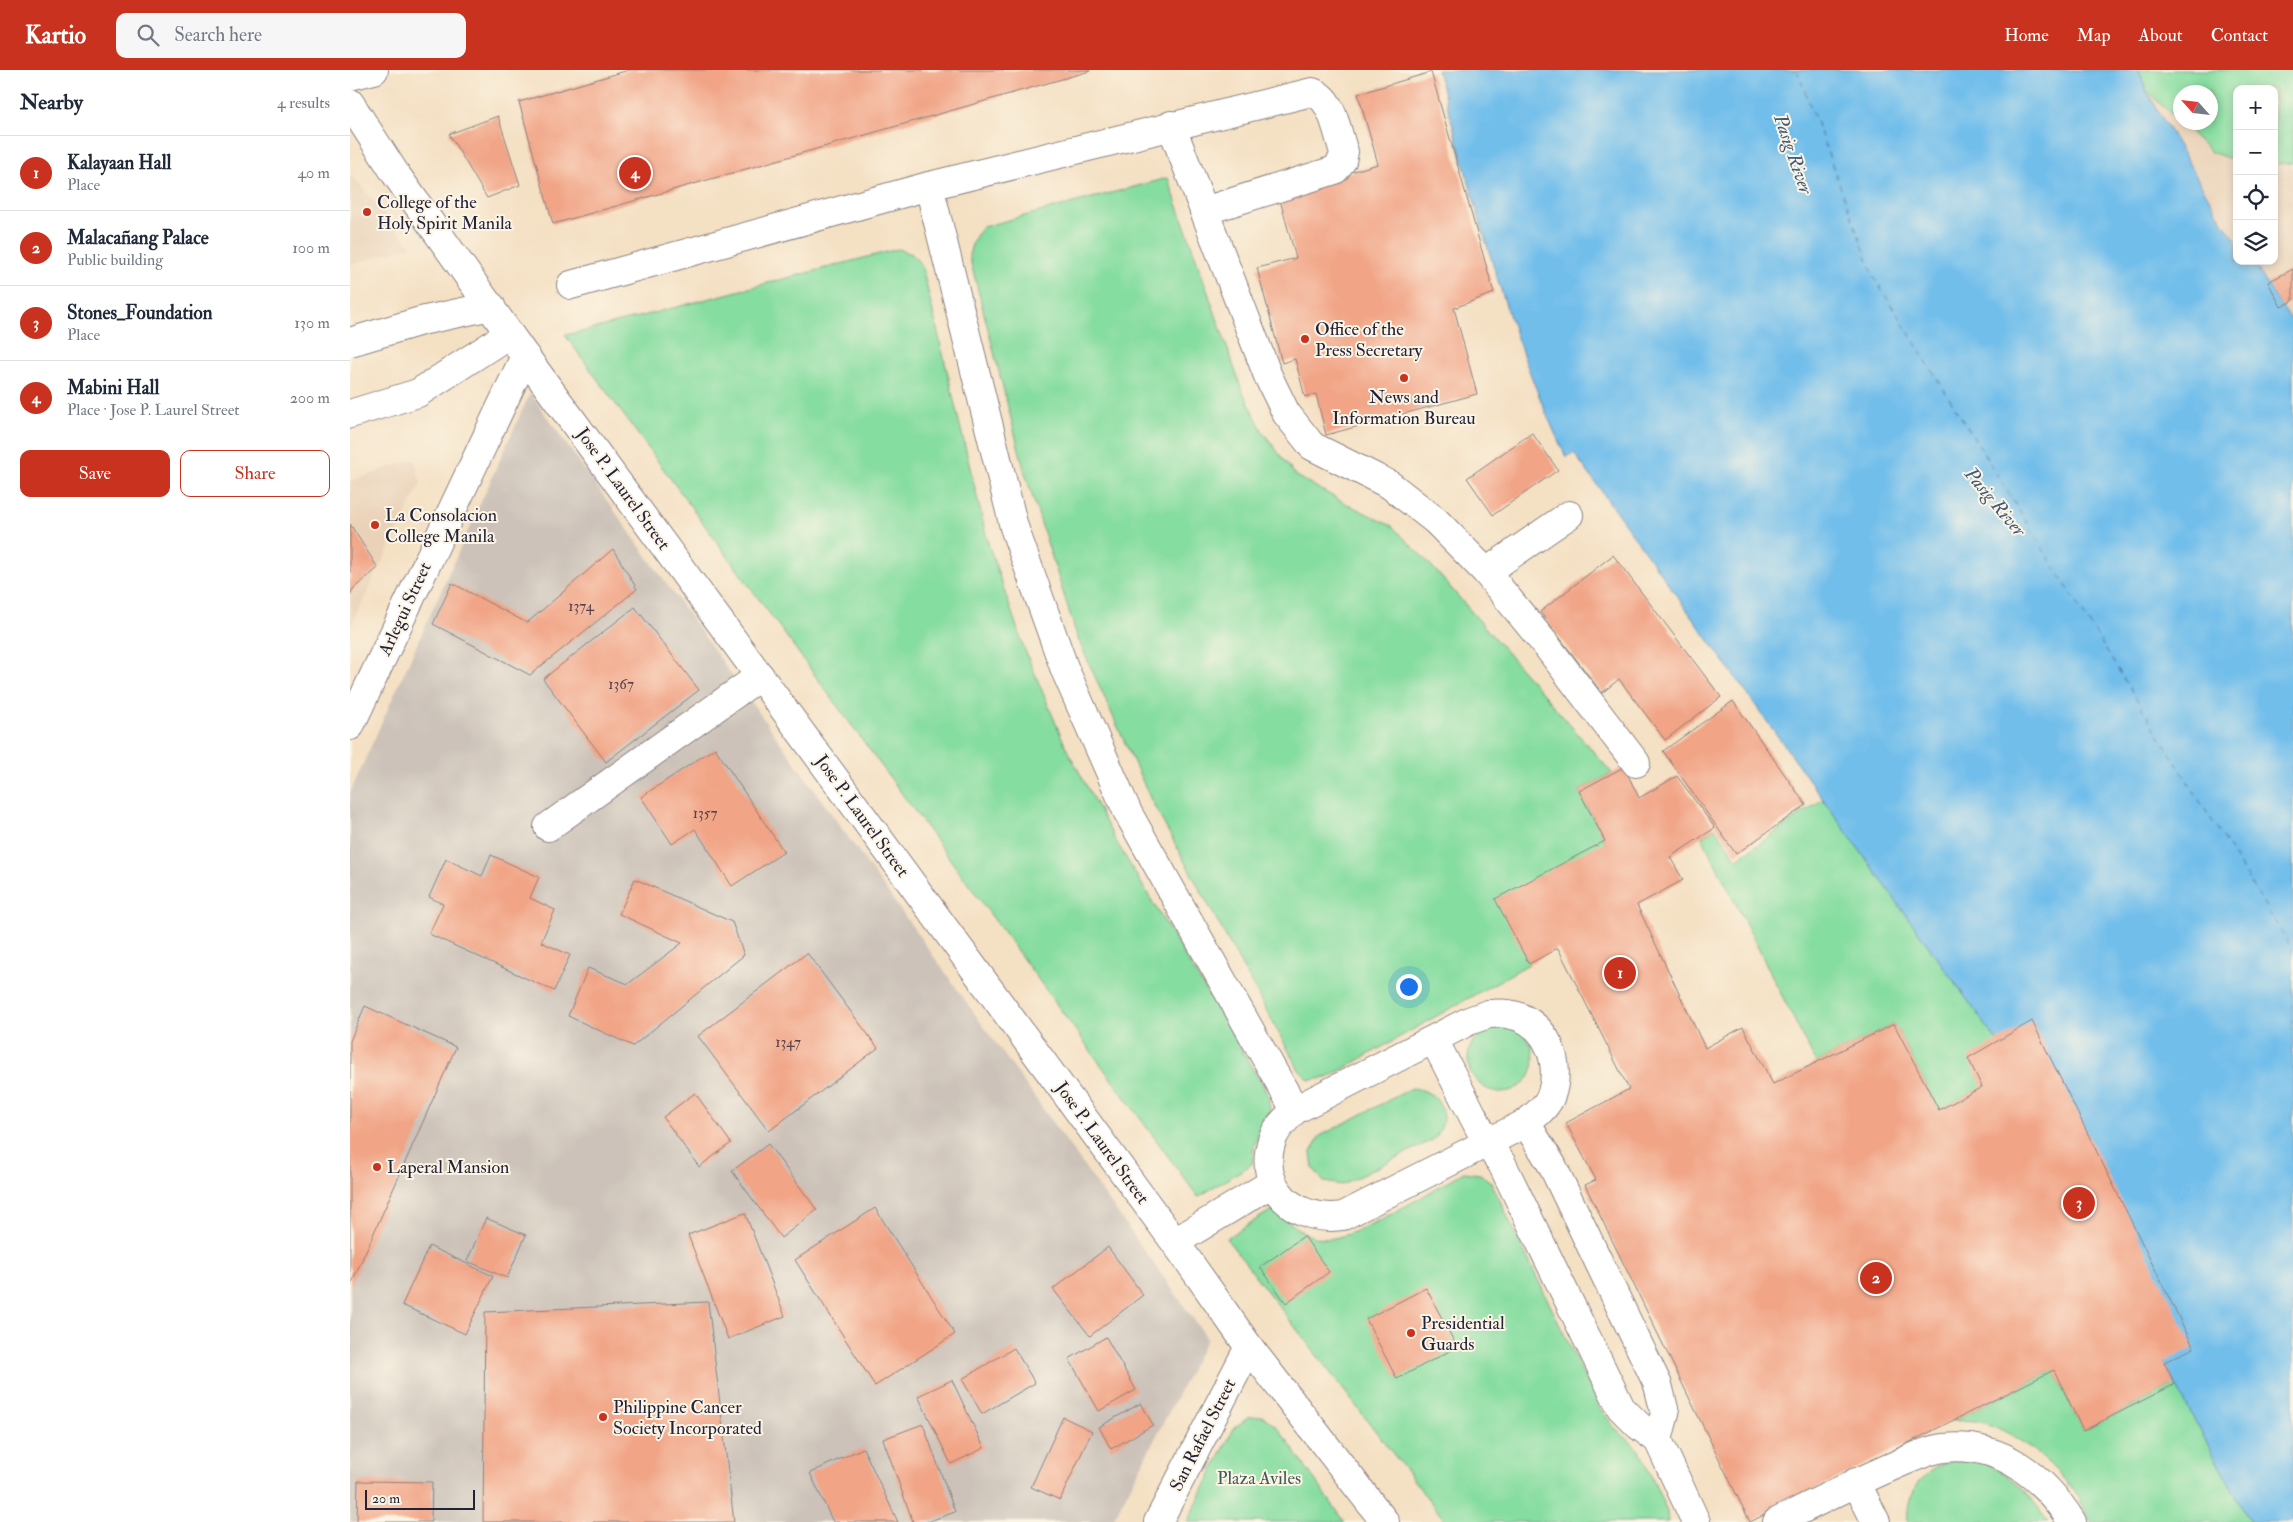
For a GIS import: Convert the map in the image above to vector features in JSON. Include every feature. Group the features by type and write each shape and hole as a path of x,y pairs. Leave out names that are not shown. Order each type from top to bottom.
{"street":[{"path":"350,76 374,70"},
{"path":"571,285 929,186 1171,125 1312,92 1321,94 1327,102 1344,152 1342,161 1335,170 1204,211"},
{"name":"Jose P. Laurel Street","path":"350,103 395,173 525,356 1175,1242 1249,1347 1385,1522"},
{"path":"1171,125 1268,376 1286,413 1312,446 1390,485 1436,520 1486,572 1546,645 1636,763"},
{"path":"929,186 1014,527 1065,670 1128,813 1295,1110"},
{"path":"350,342 421,321 491,306"},
{"path":"350,414 418,394 509,334"},
{"name":"Arlegui Street","path":"350,726 525,356"},
{"path":"1486,572 1569,515"},
{"path":"548,827 760,676"},
{"path":"1488,1014 1508,1014 1527,1021 1542,1033 1552,1050 1556,1067 1555,1084 1549,1099 1539,1113 1526,1123 1343,1216 1325,1218 1308,1215 1292,1207 1272,1183 1269,1160 1272,1140 1281,1123 1295,1110 1434,1040 1469,1021 1488,1014"},
{"path":"1434,1040 1487,1143 1502,1164 1621,1408 1638,1425 1658,1440 1696,1522"},
{"path":"1526,1123 1552,1165 1658,1385 1665,1413 1658,1440"},
{"path":"1175,1242 1272,1183"},
{"name":"San Rafael Street","path":"1158,1522 1249,1347"},
{"path":"1777,1522 1856,1482 1924,1453 1943,1448 1968,1446 1993,1452 2031,1473 2049,1489 2072,1522"},
{"path":"1856,1482 1876,1522"}],"shaded area":[{"path":"2139,70 2293,70 2293,321 2281,307 2268,282 2255,265 2278,265 2278,85 2233,85 2233,236 2224,224 2146,90"},
{"name":"College of the Holy Spirit Manila","path":"350,177 355,179 411,246 350,265"},
{"path":"530,393 1207,1338 1112,1522 350,1522 350,793"},
{"name":"La Consolacion College Manila","path":"414,459 421,483 350,627 350,481"}],"green space":[{"path":"2139,70 2293,70 2293,163 2278,164 2278,85 2233,85 2233,160 2211,152 2188,130 2218,130 2218,85 2173,85 2173,116 2146,90"},
{"path":"1168,178 1242,390 1263,432 1295,475 1339,500 1392,526 1429,563 1612,773 1579,791 1605,841 1529,964 1327,1078 1309,1080 1299,1070 1151,800 1078,639 1025,473 969,255 973,241 982,227"},
{"path":"898,249 912,254 922,266 988,543 1024,648 1065,745 1114,838 1268,1094 1270,1110 1254,1145 1252,1164 1198,1197 565,335"},
{"path":"1823,799 2017,1069 1939,1110 1894,1024 1816,1063 1702,837 1715,828 1737,859"},
{"path":"1507,1026 1525,1035 1532,1046 1534,1059 1532,1072 1525,1083 1514,1090 1495,1092 1477,1083 1470,1072 1468,1053 1477,1035 1488,1028"},
{"path":"1412,1088 1430,1094 1441,1106 1443,1122 1440,1131 1434,1139 1342,1185 1324,1182 1313,1168 1311,1152 1320,1136"},
{"path":"1464,1172 1480,1174 1491,1182 1599,1407 1614,1427 1640,1451 1667,1512 1668,1522 1446,1522 1226,1238 1277,1207 1286,1219 1304,1233 1326,1239 1339,1237 1395,1212"},
{"path":"2054,1370 2083,1431 2175,1384 2250,1522 2091,1522 2079,1499 2066,1481 2031,1448 2003,1430 1989,1424 1976,1421 1952,1421"},
{"name":"Plaza Aviles","path":"1263,1416 1278,1428 1345,1522 1187,1522 1234,1428 1249,1417"},
{"path":"1978,1459 2009,1477 2018,1485 2034,1502 2048,1522 1908,1522 1911,1497 1925,1475 1939,1466 1948,1463"}],"water":[{"name":"Pasig River","path":"1437,70 2139,70 2146,90 2224,224 2233,236 2233,265 2255,265 2293,321 2293,1522 2250,1522 2175,1384 2017,1069 1574,453 1566,457 1526,363 1479,217"}],"building":[{"path":"629,70 1090,71 553,224 519,102"},
{"path":"1431,72 1494,293 1454,308 1477,394 1326,435 1316,394 1305,397 1295,359 1282,363 1257,268 1296,258 1278,193 1378,164 1358,94"},
{"path":"498,116 520,185 487,198 449,134"},
{"path":"2293,269 2293,301 2281,307 2268,282"},
{"path":"1532,433 1558,470 1493,515 1467,478"},
{"path":"350,524 378,568 353,589 350,595"},
{"path":"613,549 637,589 530,675 433,624 452,583 527,623"},
{"path":"1613,555 1721,697 1665,740 1619,679 1602,693 1540,612"},
{"path":"635,607 699,690 606,762 543,679"},
{"path":"1733,701 1806,805 1736,854 1663,751"},
{"path":"715,748 784,852 732,886 695,829 672,844 641,797"},
{"path":"1624,767 1639,798 1677,776 1715,828 1670,857 1683,880 1637,905 1705,1048 1743,1027 1773,1084 1894,1024 1939,1110 1982,1087 1968,1058 2032,1021 2194,1348 2164,1362 2175,1384 2083,1431 2054,1370 1750,1522 1585,1185 1596,1180 1566,1123 1629,1089 1558,948 1529,964 1495,899 1605,841 1579,791"},
{"path":"491,855 539,877 530,898 555,910 541,942 570,955 554,991 429,934 443,904 429,897 446,859 482,876"},
{"path":"635,879 732,922 744,955 633,1046 568,1016 588,968 628,984 682,943 619,914"},
{"path":"807,953 878,1048 769,1131 698,1036"},
{"name":"Laperal Mansion","path":"365,1006 456,1047 350,1287 350,1041"},
{"path":"695,1093 731,1143 699,1167 663,1117"},
{"path":"768,1144 817,1210 781,1238 732,1171"},
{"path":"875,1208 955,1334 875,1386 795,1260"},
{"path":"745,1213 785,1316 728,1339 688,1235"},
{"path":"486,1218 526,1235 507,1278 467,1261"},
{"path":"1304,1236 1329,1272 1286,1303 1260,1267"},
{"path":"429,1246 493,1276 465,1334 402,1305"},
{"path":"1108,1247 1143,1295 1090,1336 1053,1289"},
{"name":"Presidential Guards","path":"1426,1288 1457,1347 1397,1379 1366,1319"},
{"name":"Philippine Cancer Society Incorporated","path":"708,1302 734,1522 483,1522 485,1312"},
{"path":"1106,1337 1136,1390 1099,1411 1069,1359"},
{"path":"1014,1348 1035,1383 982,1414 962,1379"},
{"path":"952,1380 984,1448 951,1464 918,1396"},
{"path":"1141,1403 1153,1425 1111,1449 1099,1427"},
{"path":"1063,1417 1092,1431 1060,1500 1031,1487"},
{"path":"923,1424 955,1512 927,1522 913,1522 883,1439"},
{"path":"863,1448 898,1522 833,1522 810,1473"},
{"path":"358,1481 432,1482 431,1522 357,1522"}],"ferry route":[{"path":"1797,70 1874,277 2293,951"}],"place":[{"name":"Mabini Hall","path":"635,173"},
{"name":"College of the Holy Spirit Manila","path":"367,212"},
{"name":"Office of the Press Secretary","path":"1305,339"},
{"name":"News and Information Bureau","path":"1404,378"},
{"name":"La Consolacion College Manila","path":"375,525"},
{"name":"Kalayaan Hall","path":"1620,973"},
{"name":"Laperal Mansion","path":"377,1167"},
{"name":"Stones_Foundation","path":"2079,1203"},
{"name":"Malacañang Palace","path":"1876,1278"},
{"name":"Presidential Guards","path":"1411,1333"},
{"name":"Philippine Cancer Society Incorporated","path":"603,1417"}]}
